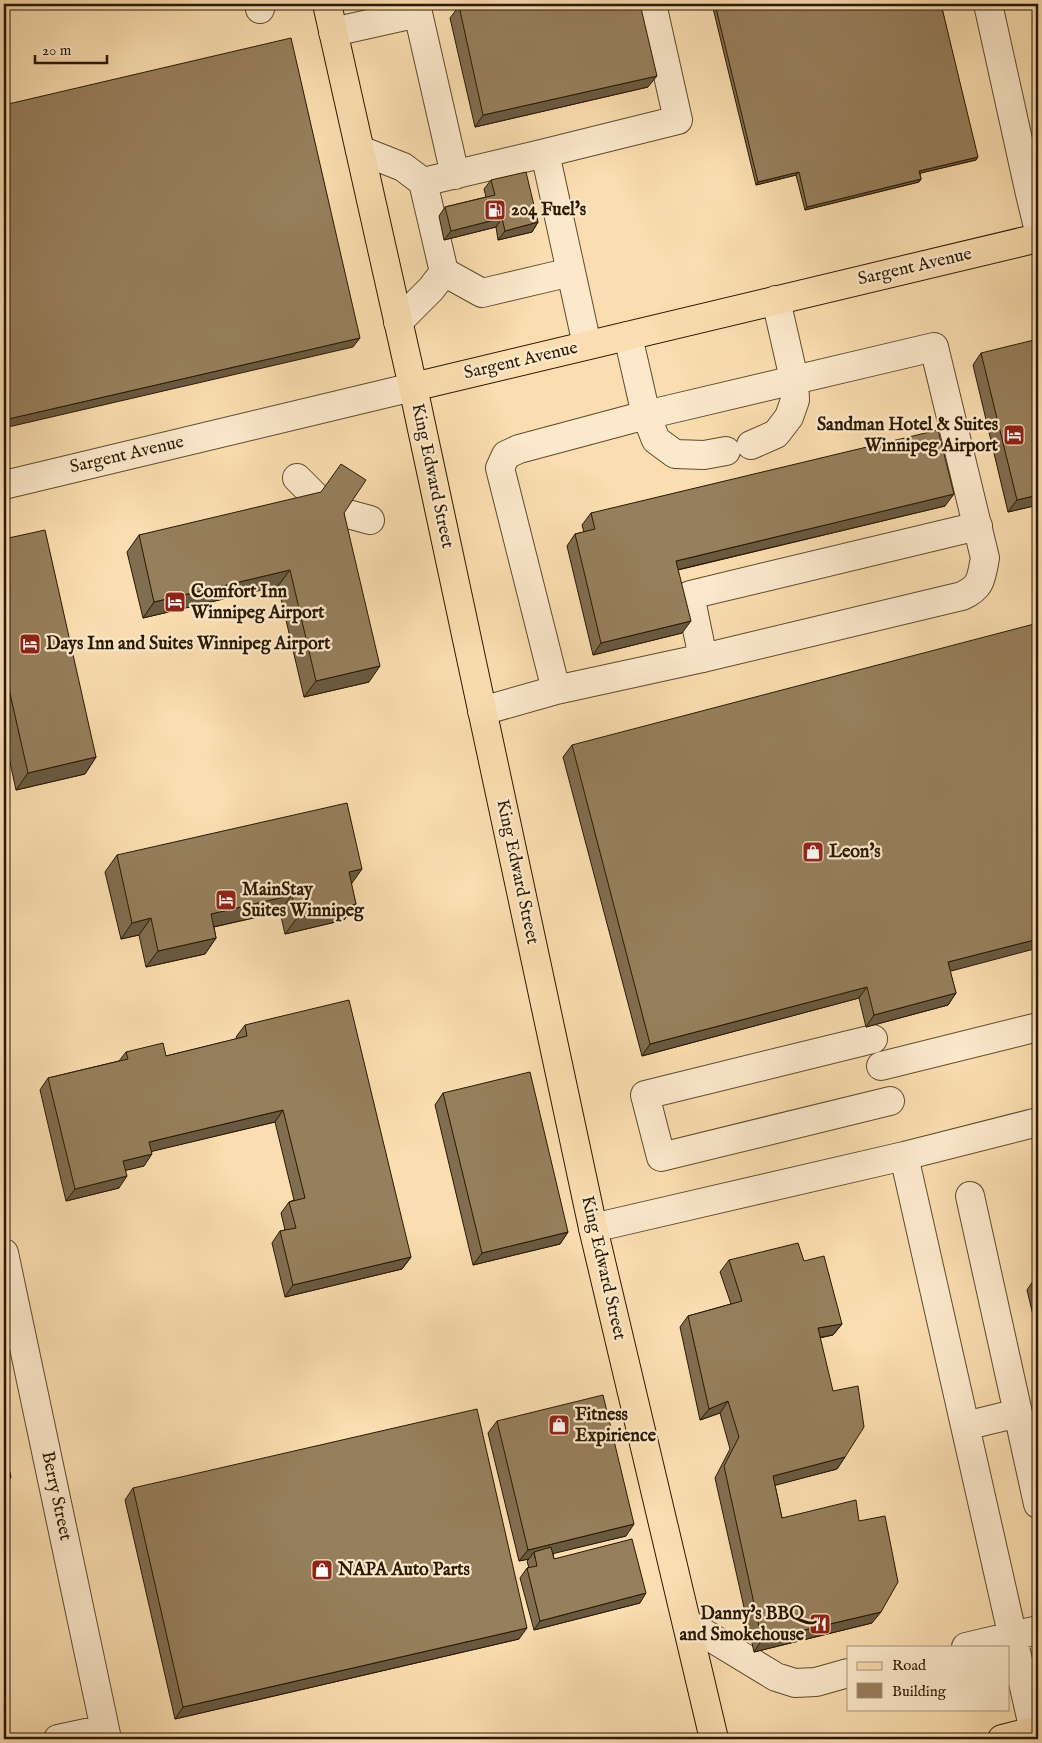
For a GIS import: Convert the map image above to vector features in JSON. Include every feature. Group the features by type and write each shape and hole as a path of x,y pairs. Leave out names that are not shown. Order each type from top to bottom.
{"main road":[{"name":"King Edward Street","path":"327,4 413,387 593,1228 714,1739"},
{"name":"Sargent Avenue","path":"413,387 1038,238"},
{"path":"1002,1739 1036,1731"}],"street":[{"path":"423,182 678,120 652,4"},
{"path":"988,4 1038,227"},
{"path":"333,32 421,8 455,175"},
{"path":"360,150 403,167 423,182 444,272 482,293 571,272"},
{"path":"544,154 587,345"},
{"path":"398,322 431,289 444,272"},
{"path":"628,336 646,415 656,440 675,454 704,455 738,448 776,434 789,417 795,400 794,379 776,300"},
{"path":"482,711 556,690 703,658 962,596 974,591 981,578 985,558 934,347 646,415 519,448 506,455 500,468 556,690"},
{"name":"Sargent Avenue","path":"4,484 413,387"},
{"path":"297,478 317,498"},
{"path":"344,512 370,520"},
{"path":"703,658 690,595 978,526"},
{"path":"881,1066 1038,1027"},
{"path":"873,1039 645,1094 661,1157 890,1101"},
{"path":"593,1228 904,1156 1038,1122"},
{"path":"904,1156 1012,1636 1036,1731"},
{"path":"970,1196 1038,1504"},
{"name":"Berry Street","path":"4,1253 106,1734"},
{"path":"965,1426 1018,1413"},
{"path":"687,1623 776,1677 795,1683 816,1682 840,1675"},
{"path":"970,1646 1038,1630"},
{"path":"58,1739 106,1734"}],"building":[{"path":"470,4 640,4 657,76 483,115 459,6"},
{"path":"715,4 941,4 978,157 919,171 921,179 807,207 799,172 758,182"},
{"path":"291,38 360,338 4,420 4,105"},
{"name":"204 Fuel's","path":"526,172 538,222 505,231 502,218 451,231 445,207 495,195 491,180"},
{"name":"Sandman Hotel & Suites Winnipeg Airport","path":"1038,339 1038,495 1017,500 981,353"},
{"path":"938,430 954,494 676,561 691,621 601,643 575,534 595,529 591,513"},
{"name":"Comfort Inn Winnipeg Airport","path":"341,464 366,480 344,513 380,666 316,681 290,570 154,602 139,535 321,492"},
{"name":"Days Inn and Suites Winnipeg Airport","path":"45,530 96,757 28,773 4,667 4,539"},
{"name":"Leon's","path":"1038,623 1038,939 948,962 956,993 874,1015 867,987 650,1044 572,745"},
{"name":"MainStay Suites Winnipeg","path":"347,803 362,869 349,872 356,904 297,918 292,895 211,914 216,938 158,951 151,918 132,923 117,855"},
{"path":"349,1000 411,1257 293,1285 280,1231 296,1228 289,1202 305,1198 283,1110 149,1142 152,1154 123,1161 127,1176 75,1189 48,1078 128,1059 126,1052 163,1043 166,1056 247,1036 245,1025"},
{"path":"530,1072 568,1232 482,1253 443,1093"},
{"path":"798,1243 804,1261 824,1256 842,1324 818,1328 833,1391 858,1386 864,1427 845,1457 773,1476 782,1518 856,1500 859,1521 885,1516 898,1582 881,1612 762,1640 724,1466 739,1437 728,1401 709,1409 688,1316 742,1301 729,1260"},
{"path":"1035,1278 1038,1278 1038,1290"},
{"path":"603,1395 634,1524 528,1550 497,1421"},
{"name":"NAPA Auto Parts","path":"477,1409 527,1628 183,1707 133,1488"},
{"path":"4,1446 11,1477 4,1479"},
{"path":"632,1539 646,1593 540,1621 527,1568 537,1566 534,1552 551,1547 554,1559"}],"place":[{"name":"204 Fuel's","path":"495,210"},
{"name":"Sandman Hotel & Suites Winnipeg Airport","path":"1014,435"},
{"name":"Comfort Inn Winnipeg Airport","path":"175,602"},
{"name":"Days Inn and Suites Winnipeg Airport","path":"30,644"},
{"name":"Leon's","path":"813,852"},
{"name":"MainStay Suites Winnipeg","path":"226,900"},
{"name":"Fitness Expirience","path":"559,1425"},
{"name":"NAPA Auto Parts","path":"322,1570"},
{"name":"Danny's BBQ and Smokehouse","path":"820,1624"}]}
